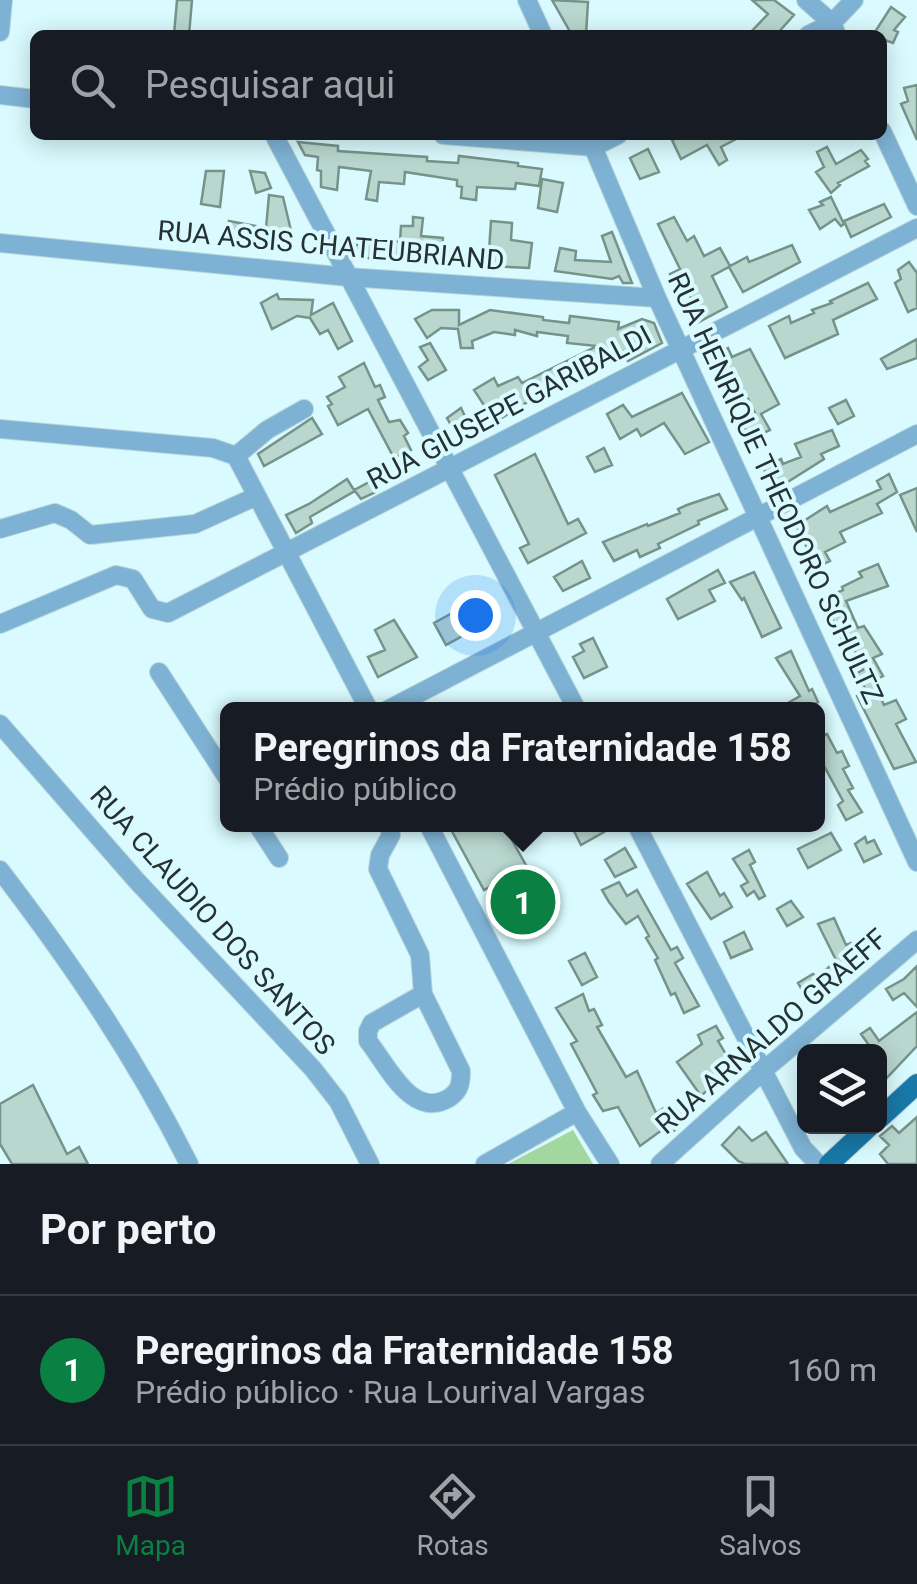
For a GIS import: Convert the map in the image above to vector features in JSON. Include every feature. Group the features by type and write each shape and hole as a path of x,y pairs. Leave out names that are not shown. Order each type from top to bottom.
{"main road":[{"path":"887,1112 917,1084"},
{"path":"829,1164 861,1134"}],"street":[{"path":"0,32 3,0"},
{"path":"527,0 541,30"},
{"path":"806,0 834,29 854,0"},
{"path":"0,95 30,98"},
{"path":"277,140 573,702"},
{"path":"886,140 917,206"},
{"name":"RUA HENRIQUE THEODORO SCHULTZ","path":"591,141 657,298 917,862"},
{"name":"RUA GIUSEPE GARIBALDI","path":"0,624 116,575 133,579 152,609 168,612 917,228"},
{"name":"RUA ASSIS CHATEUBRIAND","path":"0,243 348,276 657,298"},
{"path":"236,456 267,430 304,410"},
{"path":"0,429 213,448 236,456 365,702"},
{"path":"403,702 917,434"},
{"path":"0,529 55,514 63,515 90,535 180,527 211,518 257,496"},
{"path":"159,672 220,767"},
{"name":"RUA CLAUDIO DOS SANTOS","path":"3,733 211,963 313,1069 338,1101 370,1164"},
{"path":"262,832 279,858"},
{"path":"390,832 378,870 420,955 423,994 461,1071 456,1094 437,1105 422,1104 410,1096 368,1041 372,1023 423,994"},
{"path":"432,832 577,1112 610,1164"},
{"path":"640,832 803,1148 818,1164"},
{"path":"0,870 88,989 152,1088 190,1164"},
{"name":"RUA ARNALDO GRAEFF","path":"660,1164 917,940"},
{"path":"485,1164 577,1112"}],"green space":[{"path":"573,1130 593,1164 508,1164"}],"building":[{"path":"177,0 192,0 189,30 174,30"},
{"path":"552,0 588,2 586,30 569,30"},
{"path":"752,0 774,0 794,15 780,30 753,30 768,14"},
{"path":"891,7 905,17 894,30 898,32 893,43 887,41 887,30 876,30"},
{"path":"917,85 917,140 901,104 908,101 904,88"},
{"path":"672,140 734,140 721,147 727,160 719,165 707,145 681,159"},
{"path":"298,142 338,146 338,151 427,157 427,161 458,163 459,156 542,169 539,186 516,183 515,189 477,187 476,200 461,198 462,187 457,186 457,180 405,172 404,184 379,182 377,201 366,199 371,171 339,167 337,190 321,187 318,157 305,155"},
{"path":"827,147 836,164 861,150 869,166 838,183 831,193 816,172 824,167 817,152"},
{"path":"648,149 659,172 640,179 630,158"},
{"path":"206,171 224,171 220,207 201,204"},
{"path":"250,171 265,173 271,188 256,193"},
{"path":"542,179 563,183 557,212 538,208"},
{"path":"269,195 283,197 293,239 285,252 226,241 229,221 266,228"},
{"path":"831,197 844,224 841,226 835,219 820,229 809,210"},
{"path":"884,204 891,217 851,237 844,221"},
{"path":"413,217 423,218 421,236 443,238 441,259 397,256 396,263 357,256 350,244 365,246 367,237 400,242 401,226 413,226"},
{"path":"674,217 687,241 694,236 704,256 720,248 730,266 747,257 749,262 792,245 800,262 743,292 729,267 712,276 727,307 697,323 687,307 694,302 682,286 677,288 670,274 680,269 658,224"},
{"path":"491,221 512,223 511,240 532,243 529,268 488,266"},
{"path":"612,232 632,283 623,283 619,276 612,279 555,271 560,248 576,251 575,260 611,262 602,236"},
{"path":"909,262 917,273 917,308 908,312 895,283 901,279 898,270"},
{"path":"868,283 877,299 833,320 838,334 785,358 769,326 789,316 791,323"},
{"path":"277,294 279,299 313,300 311,315 333,303 352,341 338,349 328,330 320,334 310,318 297,316 272,329 261,303"},
{"path":"432,310 459,310 459,325 490,310 569,323 570,316 619,322 618,329 642,319 654,323 662,343 628,361 623,352 566,385 552,387 495,422 474,390 494,378 498,386 518,377 522,383 597,346 567,343 568,336 537,332 537,336 515,330 515,335 494,332 472,341 473,348 461,348 458,329 441,328 427,338 415,319"},
{"path":"917,339 917,358 887,369 881,359"},
{"path":"430,343 446,370 428,380 419,367 428,360 420,347"},
{"path":"728,348 732,357 750,349 779,404 761,414 770,430 751,439 742,423 756,415 744,391 730,398 711,358"},
{"path":"364,363 375,387 380,385 385,397 378,400 389,422 400,420 408,433 404,436 411,450 394,458 368,409 338,425 328,406 332,404 327,397 345,387 339,377"},
{"path":"682,393 709,442 685,454 664,423 641,436 637,429 620,439 607,414 623,405 632,417"},
{"path":"846,400 854,416 838,424 829,408"},
{"path":"461,408 473,433 460,441 447,418"},
{"path":"312,418 322,434 264,466 258,454"},
{"path":"832,430 839,446 821,454 824,459 775,490 763,468 781,459 783,464 801,457 795,444"},
{"path":"604,448 612,465 595,472 587,457"},
{"path":"535,454 568,524 578,519 586,533 528,563 520,548 529,544 495,475"},
{"path":"889,474 897,492 877,504 882,513 840,532 845,542 825,552 830,561 811,570 803,558 810,554 796,526 827,506 830,512 881,489 877,481"},
{"path":"347,479 354,490 373,480 378,491 361,499 355,491 310,517 312,523 296,533 286,515"},
{"path":"917,488 917,532 900,495"},
{"path":"719,494 727,509 698,521 699,524 640,557 637,550 614,561 603,542 680,513 678,509"},
{"path":"582,561 590,578 563,591 554,577"},
{"path":"878,564 888,586 846,601 858,628 864,626 882,654 873,658 883,676 873,681 884,705 896,700 906,719 896,724 916,762 894,769 857,696 866,690 857,673 863,670 854,649 848,652 823,599 862,577 859,572"},
{"path":"718,570 725,583 709,590 715,601 678,619 667,599"},
{"path":"754,572 781,628 762,637 744,598 730,582"},
{"path":"482,597 495,618 446,645 434,623"},
{"path":"394,620 417,657 378,677 368,657 385,650 375,630"},
{"path":"593,638 607,667 584,678 573,657 584,651 580,644"},
{"path":"791,651 818,702 790,702 800,696 776,658"},
{"path":"825,735 837,753 842,751 849,766 843,769 853,788 848,790 862,812 846,820 838,805 843,801 825,768"},
{"path":"452,832 507,832 527,867 484,890"},
{"path":"574,832 604,832 581,845"},
{"path":"831,833 841,850 808,868 798,849"},
{"path":"865,837 867,843 874,840 881,854 864,862 855,844"},
{"path":"625,848 636,867 615,877 605,860"},
{"path":"749,850 755,862 750,865 765,896 759,899 754,891 747,896 741,886 748,882 733,859"},
{"path":"707,872 720,896 724,893 732,907 711,919 687,884"},
{"path":"619,882 627,896 637,890 671,950 677,947 683,958 675,963 699,1006 684,1013 675,993 671,995 638,916 626,924 609,902 602,890"},
{"path":"791,901 803,917 787,926 777,909"},
{"path":"834,918 846,945 851,943 858,956 839,966 818,924"},
{"path":"744,932 752,949 731,958 724,942"},
{"path":"585,953 597,977 582,985 569,961"},
{"path":"831,965 839,975 824,987 826,994 810,1004 798,983 813,974 818,977"},
{"path":"917,966 917,1007 904,993 893,1000 886,989"},
{"path":"583,994 626,1077 637,1071 656,1113 670,1104 686,1120 668,1136 662,1130 640,1146 618,1107 603,1111 593,1095 597,1093 571,1044 577,1041 556,1008"},
{"path":"917,1012 917,1046 887,1078 887,1044 868,1044 861,1034 870,1028 879,1041"},
{"path":"716,1026 723,1038 718,1041 734,1068 701,1096 677,1062 702,1044 698,1035"},
{"path":"33,1085 67,1154 79,1147 88,1164 12,1164 0,1144 0,1104"},
{"path":"917,1117 917,1164 888,1164 880,1154 889,1145 880,1136 892,1126 899,1133"},
{"path":"739,1127 752,1141 766,1132 788,1164 738,1161 722,1145"}],"place":[{"name":"Peregrinos da Fraternidade 158","path":"523,902"}]}
